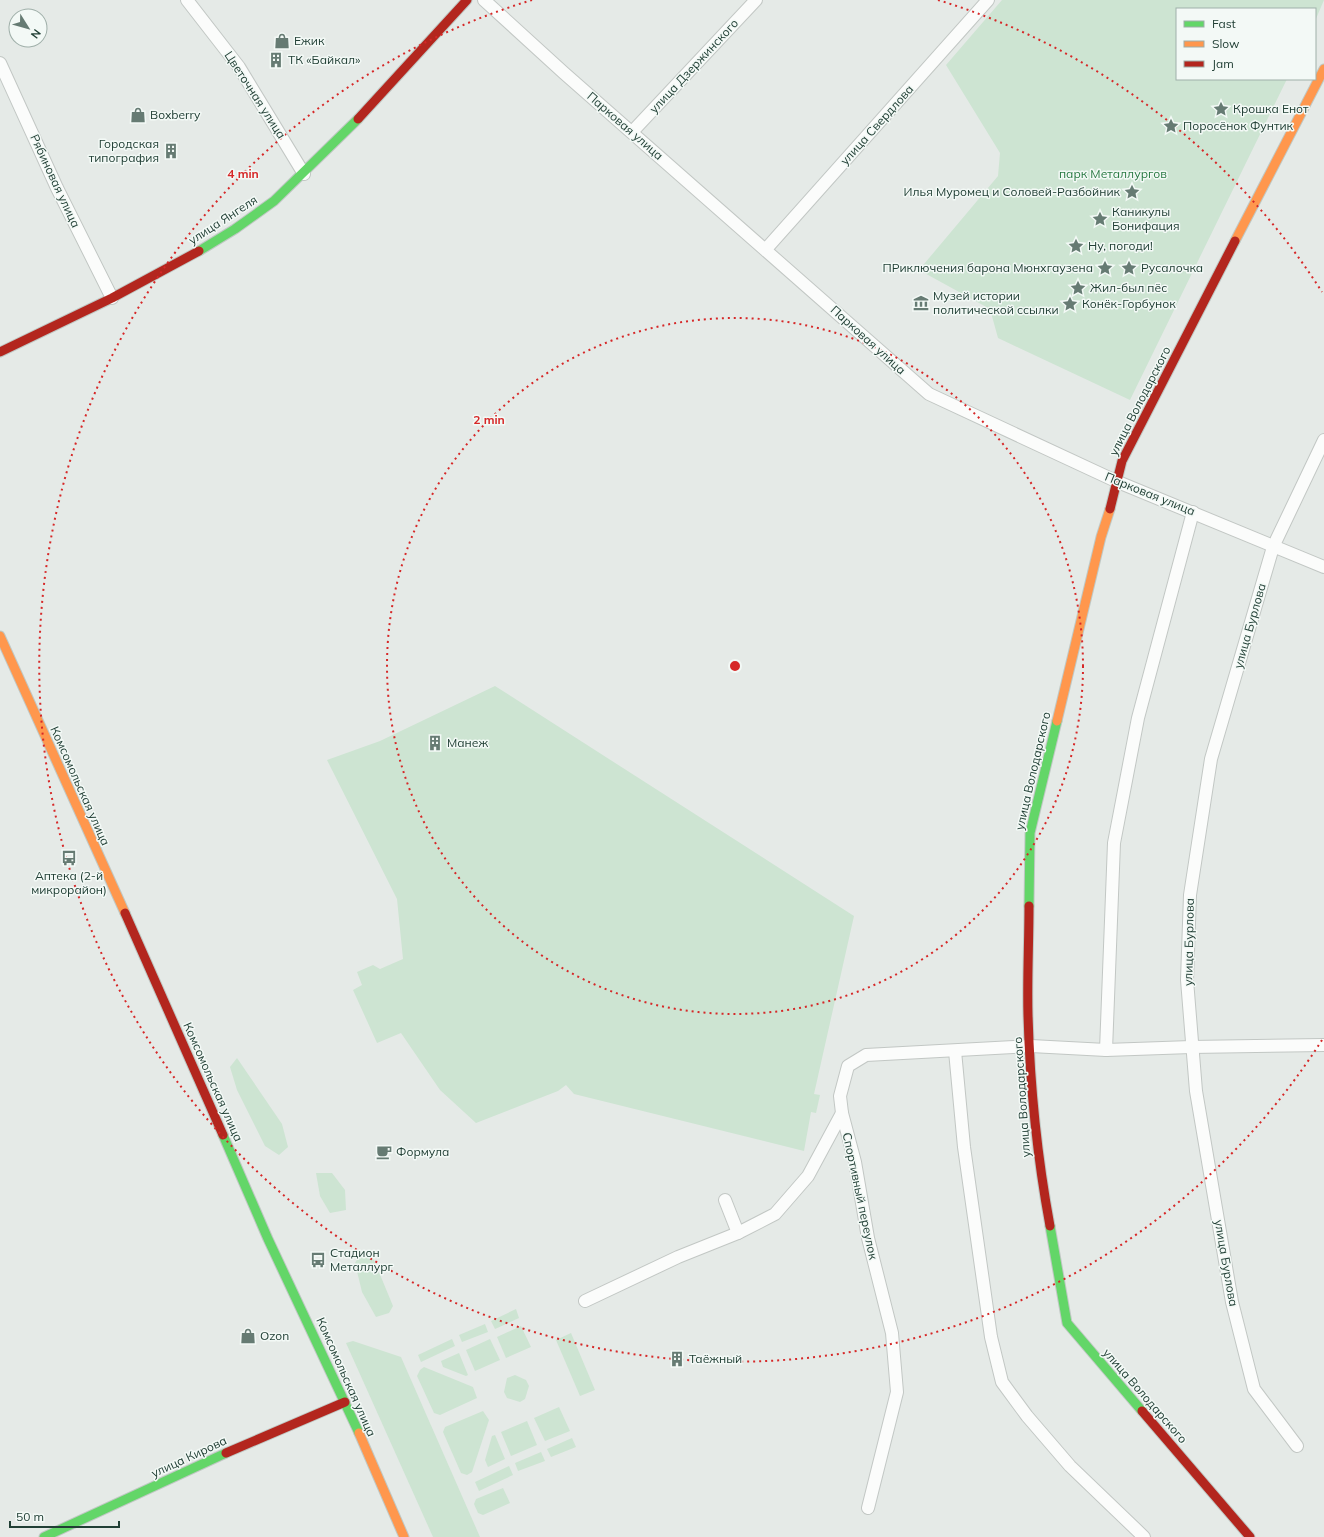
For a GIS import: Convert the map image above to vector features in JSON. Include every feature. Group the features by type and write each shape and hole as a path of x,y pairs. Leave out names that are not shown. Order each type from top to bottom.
{"street":[{"name":"Цветочная улица","path":"187,0 239,67 304,174"},
{"name":"улица Янгеля","path":"0,352 112,298 235,229 274,201 304,174 365,111 467,0"},
{"name":"Парковая улица","path":"484,0 564,73 766,249 929,394 1118,482 1194,512 1273,547 1324,567"},
{"name":"улица Дзержинского","path":"632,132 756,0"},
{"name":"улица Свердлова","path":"766,249 988,0"},
{"name":"Рябиновая улица","path":"0,64 57,188 112,298"},
{"name":"улица Володарского","path":"1250,1537 1067,1323 1040,1174 1032,1094 1031,1046 1028,1014 1030,833 1101,537 1118,482 1122,461 1324,69"},
{"name":"улица Бурлова","path":"1297,1446 1254,1389 1232,1302 1196,1092 1187,980 1190,895 1211,759 1273,547 1324,440"},
{"path":"1106,1050 1114,843 1138,718 1194,512"},
{"name":"Комсомольская улица","path":"0,636 189,1055 268,1239 345,1402 404,1537"},
{"name":"Спортивный переулок","path":"868,1508 897,1392 892,1333 868,1238 855,1162 842,1113 840,1096 848,1066 866,1055 1031,1046 1106,1050 1324,1045"},
{"path":"955,1051 964,1147 991,1337 1002,1382 1027,1416 1070,1466 1144,1537"},
{"path":"585,1301 678,1257 738,1233 775,1214 808,1176 842,1113"},
{"path":"725,1200 738,1233"},
{"name":"улица Кирова","path":"44,1537 255,1440 345,1402"}],"green space":[{"name":"парк Металлургов","path":"1002,0 1324,0 1316,19 1316,8 1176,8 1176,80 1287,80 1130,400 998,338 990,309 919,270 998,176 1000,153 946,65"},
{"path":"495,686 854,916 814,1094 820,1095 816,1113 811,1112 804,1151 574,1094 566,1085 558,1091 476,1123 440,1090 401,1033 377,1043 353,990 362,985 357,972 373,965 380,969 403,959 397,899 327,760 380,741"},
{"path":"237,1058 282,1124 288,1147 279,1155 265,1146 237,1090 230,1067"},
{"path":"316,1173 332,1173 345,1190 346,1210 330,1213 320,1196"},
{"path":"362,1251 374,1260 393,1306 389,1313 376,1317 362,1292 355,1263"},
{"path":"516,1309 519,1318 495,1329 491,1321"},
{"path":"485,1324 488,1332 462,1342 459,1335"},
{"path":"521,1326 531,1347 506,1358 497,1337"},
{"path":"571,1333 595,1390 580,1396 556,1340"},
{"path":"452,1339 455,1346 421,1362 418,1355"},
{"path":"490,1339 500,1360 475,1371 466,1350"},
{"path":"353,1341 401,1357 480,1537 433,1537 346,1343"},
{"path":"459,1353 468,1375 466,1376 443,1367 441,1361"},
{"path":"424,1367 473,1387 477,1398 440,1415 434,1413 417,1376 420,1370"},
{"path":"515,1375 526,1380 529,1386 525,1399 520,1402 507,1398 504,1392 507,1378"},
{"path":"559,1407 570,1431 545,1441 534,1418"},
{"path":"483,1411 489,1420 472,1472 467,1475 461,1473 443,1432 445,1427"},
{"path":"527,1421 537,1445 511,1456 501,1432"},
{"path":"495,1435 505,1459 488,1467 485,1460 492,1436"},
{"path":"572,1438 576,1447 551,1457 547,1449"},
{"path":"541,1452 545,1461 518,1471 515,1463"},
{"path":"509,1466 513,1475 479,1491 475,1482"},
{"path":"503,1488 510,1503 483,1515 478,1513 474,1504 476,1499"}],"traffic: fast":[{"path":"199,251 235,229 274,201 358,119"},
{"path":"1029,906 1030,833 1057,721"},
{"path":"223,1135 268,1239 359,1433"},
{"path":"1050,1226 1067,1323 1142,1411"},
{"path":"44,1537 226,1453"}],"traffic: slow":[{"path":"1235,241 1324,69"},
{"path":"1057,721 1101,537 1110,509"},
{"path":"0,636 125,913"},
{"path":"359,1433 404,1537"}],"traffic: jam":[{"path":"358,119 467,0"},
{"path":"1110,509 1122,461 1235,241"},
{"path":"0,352 112,298 199,251"},
{"path":"1029,906 1028,1001 1030,1068 1038,1147 1050,1226"},
{"path":"125,913 223,1135"},
{"path":"226,1453 345,1402"},
{"path":"1142,1411 1250,1537"}],"place":[{"name":"Ежик","path":"282,41"},
{"name":"ТК «Байкал»","path":"276,60"},
{"name":"Крошка Енот","path":"1221,109"},
{"name":"Boxberry","path":"138,115"},
{"name":"Поросёнок Фунтик","path":"1171,126"},
{"name":"Городская типография","path":"171,151"},
{"name":"Илья Муромец и Соловей-Разбойник","path":"1132,192"},
{"name":"Каникулы Бонифация","path":"1100,219"},
{"name":"Ну, погоди!","path":"1076,246"},
{"name":"ПРиключения барона Мюнхгаузена","path":"1105,268"},
{"name":"Русалочка","path":"1129,268"},
{"name":"Жил-был пёс","path":"1078,288"},
{"name":"Музей истории политической ссылки","path":"921,303"},
{"name":"Конёк-Горбунок","path":"1070,304"},
{"name":"Манеж","path":"435,743"},
{"name":"Аптека (2-й микрорайон)","path":"69,858"},
{"name":"Формула","path":"384,1152"},
{"name":"Стадион Металлург","path":"318,1260"},
{"name":"Ozon","path":"248,1336"},
{"name":"Таёжный","path":"677,1359"}]}
